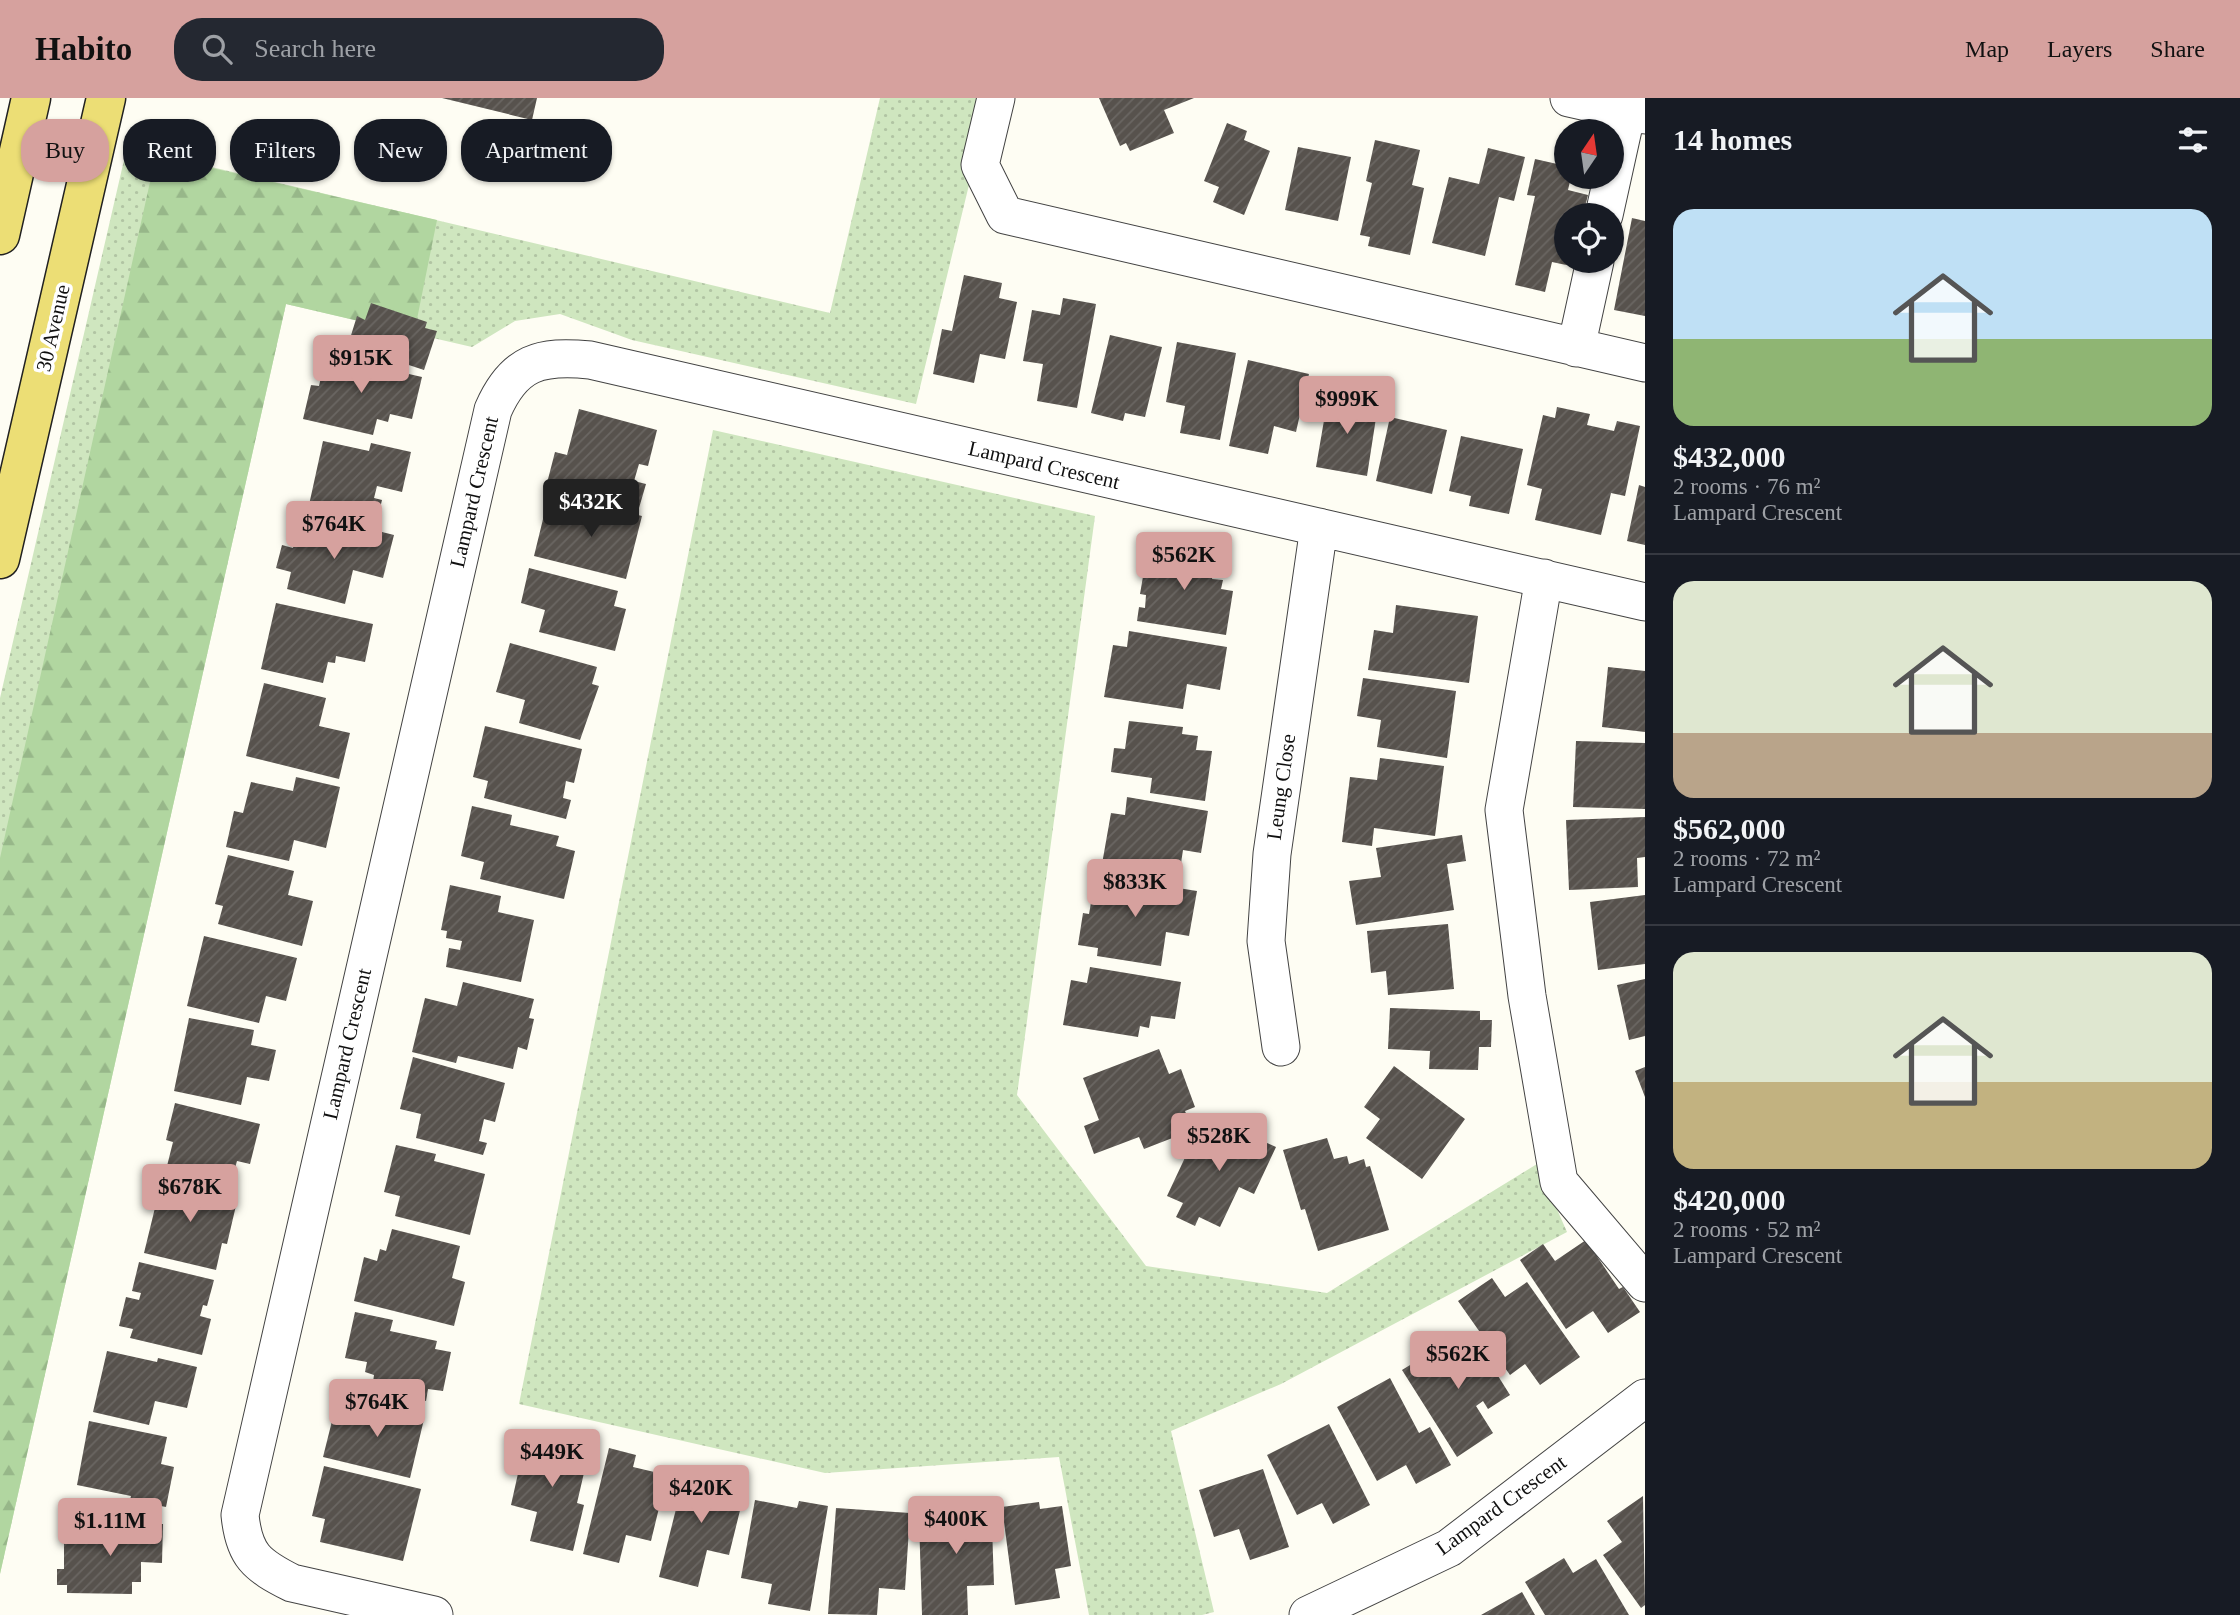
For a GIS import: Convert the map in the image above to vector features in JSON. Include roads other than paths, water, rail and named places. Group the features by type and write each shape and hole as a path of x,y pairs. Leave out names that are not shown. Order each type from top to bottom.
{"main road":[{"path":"0,235 32,98"},
{"name":"30 Avenue","path":"0,559 106,98"}],"street":[{"path":"996,98 980,165 1005,215 1645,363"},
{"path":"1569,98 1636,113 1608,203"},
{"path":"1576,348 1592,273"},
{"name":"Lampard Crescent","path":"434,1615 292,1583 271,1573 248,1552 242,1538 240,1515 493,410 514,375 530,364 549,358 590,360 1645,602"},
{"name":"Leung Close","path":"1281,1047 1266,941 1272,854 1319,527"},
{"path":"1544,578 1504,810 1527,996 1559,1181 1645,1283"},
{"name":"Lampard Crescent","path":"1308,1615 1449,1548 1645,1398"}]}
